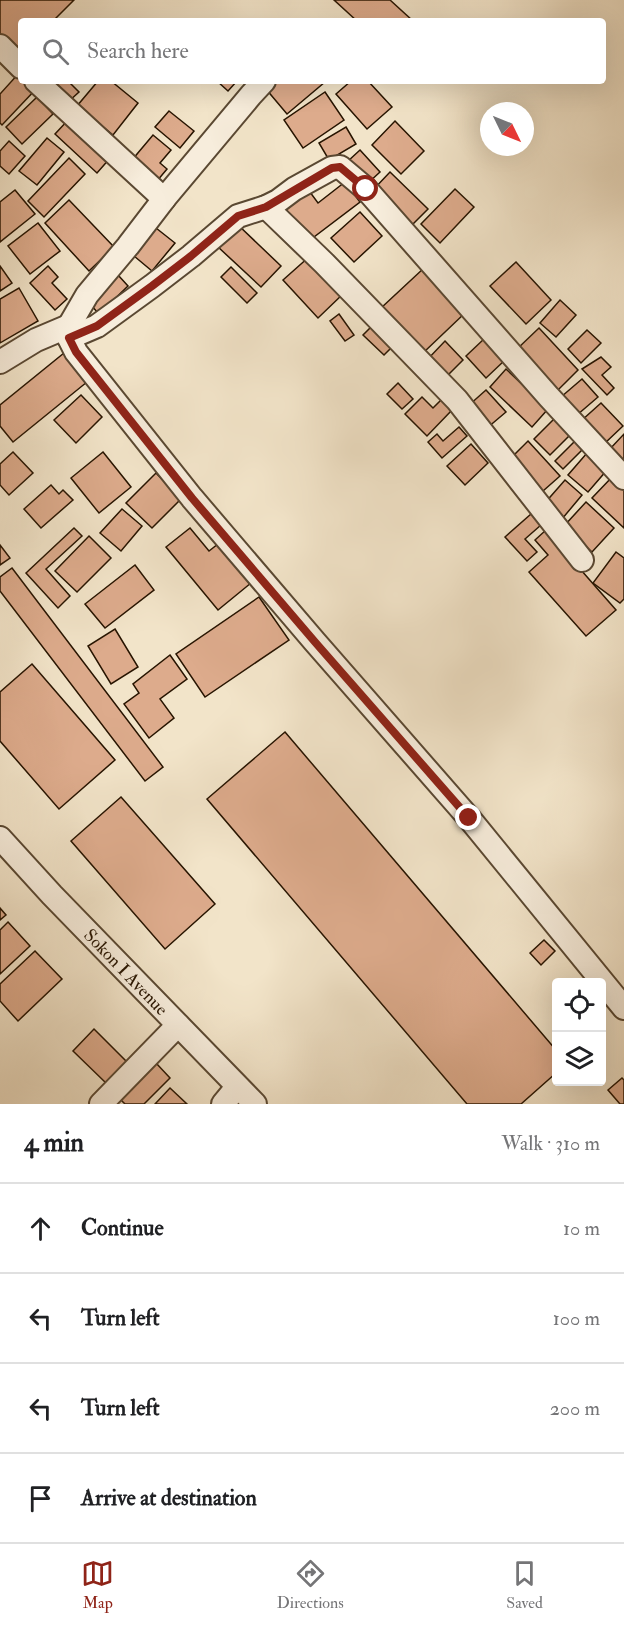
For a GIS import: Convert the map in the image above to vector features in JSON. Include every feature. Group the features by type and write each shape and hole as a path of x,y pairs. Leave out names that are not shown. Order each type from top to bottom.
{"street":[{"path":"0,46 18,64"},
{"path":"39,84 164,199"},
{"path":"261,84 87,295 69,332 76,352 192,498 469,818 624,1008"},
{"path":"0,362 36,340 97,326 191,256 238,216 266,207 332,168 340,167 387,212 549,397 624,478"},
{"path":"266,207 457,400 582,560"},
{"name":"Sokon I Avenue","path":"0,838 178,1025 230,1096 255,1104"},
{"path":"101,1104 178,1025"}],"building":[{"path":"0,0 74,0 56,18 18,18 18,52 0,34"},
{"path":"334,0 390,0 410,18 354,18"},
{"path":"18,74 18,84 30,84 36,89 2,125 0,123 0,94"},
{"path":"71,84 79,92 68,102 52,86"},
{"path":"95,84 115,84 138,103 113,135 77,106"},
{"path":"220,84 234,84 228,91"},
{"path":"272,84 323,84 287,114 266,89"},
{"path":"348,84 371,84 392,107 367,129 336,94"},
{"path":"325,92 344,120 303,148 284,120"},
{"path":"37,97 53,114 22,144 6,127"},
{"path":"169,111 194,131 180,148 155,127"},
{"path":"69,119 111,157 97,173 55,134"},
{"path":"395,121 424,151 401,174 372,145"},
{"path":"346,127 356,144 329,160 319,143"},
{"path":"153,135 171,150 160,163 167,169 157,181 132,160"},
{"path":"47,138 64,152 37,185 19,171"},
{"path":"9,141 25,156 9,174 0,166 0,151"},
{"path":"360,150 380,172 367,184 347,162"},
{"path":"69,158 85,174 44,217 28,201"},
{"path":"390,172 428,209 410,227 372,191"},
{"path":"345,182 360,202 310,240 283,206 307,188 318,203"},
{"path":"455,189 474,207 440,243 421,224"},
{"path":"15,190 35,214 0,242 0,202"},
{"path":"69,200 114,247 89,271 45,223"},
{"path":"360,212 382,236 354,262 331,238"},
{"path":"38,223 60,251 30,274 8,246"},
{"path":"237,224 281,266 261,287 217,246"},
{"path":"156,228 175,243 152,271 134,256"},
{"path":"310,256 344,293 318,318 283,280"},
{"path":"516,262 551,300 526,324 490,286"},
{"path":"0,266 12,283 0,291"},
{"path":"48,266 58,277 52,283 67,299 55,310 30,283"},
{"path":"231,267 257,293 247,303 221,277"},
{"path":"424,268 466,312 423,353 381,308"},
{"path":"118,275 128,286 99,314 89,303"},
{"path":"19,288 38,321 0,343 0,299"},
{"path":"560,300 576,315 556,337 540,323"},
{"path":"339,314 354,335 345,341 330,321"},
{"path":"372,326 393,346 384,355 363,335"},
{"path":"539,328 578,370 556,392 516,350"},
{"path":"587,330 601,343 581,363 568,349"},
{"path":"485,338 505,360 486,378 466,356"},
{"path":"445,341 463,360 444,379 426,361"},
{"path":"64,353 87,382 13,442 0,426 0,405"},
{"path":"601,357 611,367 602,375 614,388 607,395 582,369"},
{"path":"506,369 548,409 532,427 490,387"},
{"path":"582,379 598,397 577,415 561,397"},
{"path":"398,383 413,399 402,409 387,394"},
{"path":"486,390 506,412 487,428 468,406"},
{"path":"81,395 102,417 76,443 54,420"},
{"path":"422,397 433,408 441,400 452,410 427,436 405,414"},
{"path":"601,403 623,426 604,444 581,421"},
{"path":"557,416 573,432 550,455 534,439"},
{"path":"459,427 467,436 442,458 428,442 437,434 443,441"},
{"path":"624,434 624,465 609,450"},
{"path":"577,439 585,447 563,469 555,461"},
{"path":"528,441 560,476 543,491 512,457"},
{"path":"471,444 488,463 465,485 447,466"},
{"path":"13,452 33,473 9,495 0,485 0,464"},
{"path":"103,452 131,487 99,513 71,478"},
{"path":"587,453 607,470 588,492 568,475"},
{"path":"156,473 181,499 152,528 126,503"},
{"path":"613,476 624,486 624,528 592,498"},
{"path":"565,480 582,495 562,519 544,504"},
{"path":"51,485 59,494 63,490 73,500 41,528 24,509"},
{"path":"586,502 614,528 592,552 564,526"},
{"path":"122,509 142,526 121,551 100,533"},
{"path":"531,514 541,525 525,539 537,552 527,561 505,537"},
{"path":"74,528 82,536 46,569 70,596 58,608 26,573"},
{"path":"190,528 209,551 218,544 251,583 218,610 166,547"},
{"path":"546,530 616,610 586,636 529,572 548,555 535,540"},
{"path":"89,536 111,558 77,592 55,571"},
{"path":"0,545 10,558 0,565"},
{"path":"616,552 624,558 624,599 620,603 593,583"},
{"path":"135,565 154,590 105,628 85,604"},
{"path":"12,568 163,767 145,781 0,591 0,577"},
{"path":"259,597 289,640 205,697 176,654"},
{"path":"115,629 138,667 111,684 88,646"},
{"path":"170,655 187,679 160,699 174,718 149,738 124,704 139,693 133,684"},
{"path":"32,664 115,760 59,809 0,741 0,692"},
{"path":"285,732 552,1045 552,1077 521,1104 467,1104 207,799"},
{"path":"121,797 215,904 165,949 71,841"},
{"path":"0,908 6,915 0,920"},
{"path":"8,922 30,946 0,974 0,930"},
{"path":"544,940 555,951 541,965 530,953"},
{"path":"35,951 62,979 18,1021 0,1001 0,984"},
{"path":"94,1029 128,1063 107,1084 73,1051"},
{"path":"156,1063 170,1078 144,1104 125,1104 119,1098"},
{"path":"622,1078 624,1080 624,1104 620,1104 608,1090"},
{"path":"170,1088 187,1104 155,1104"}],"route":[{"path":"366,189 340,167 332,168 294,189 278,201 238,216 191,256 97,326 69,338 76,352 192,498 469,818"}]}
